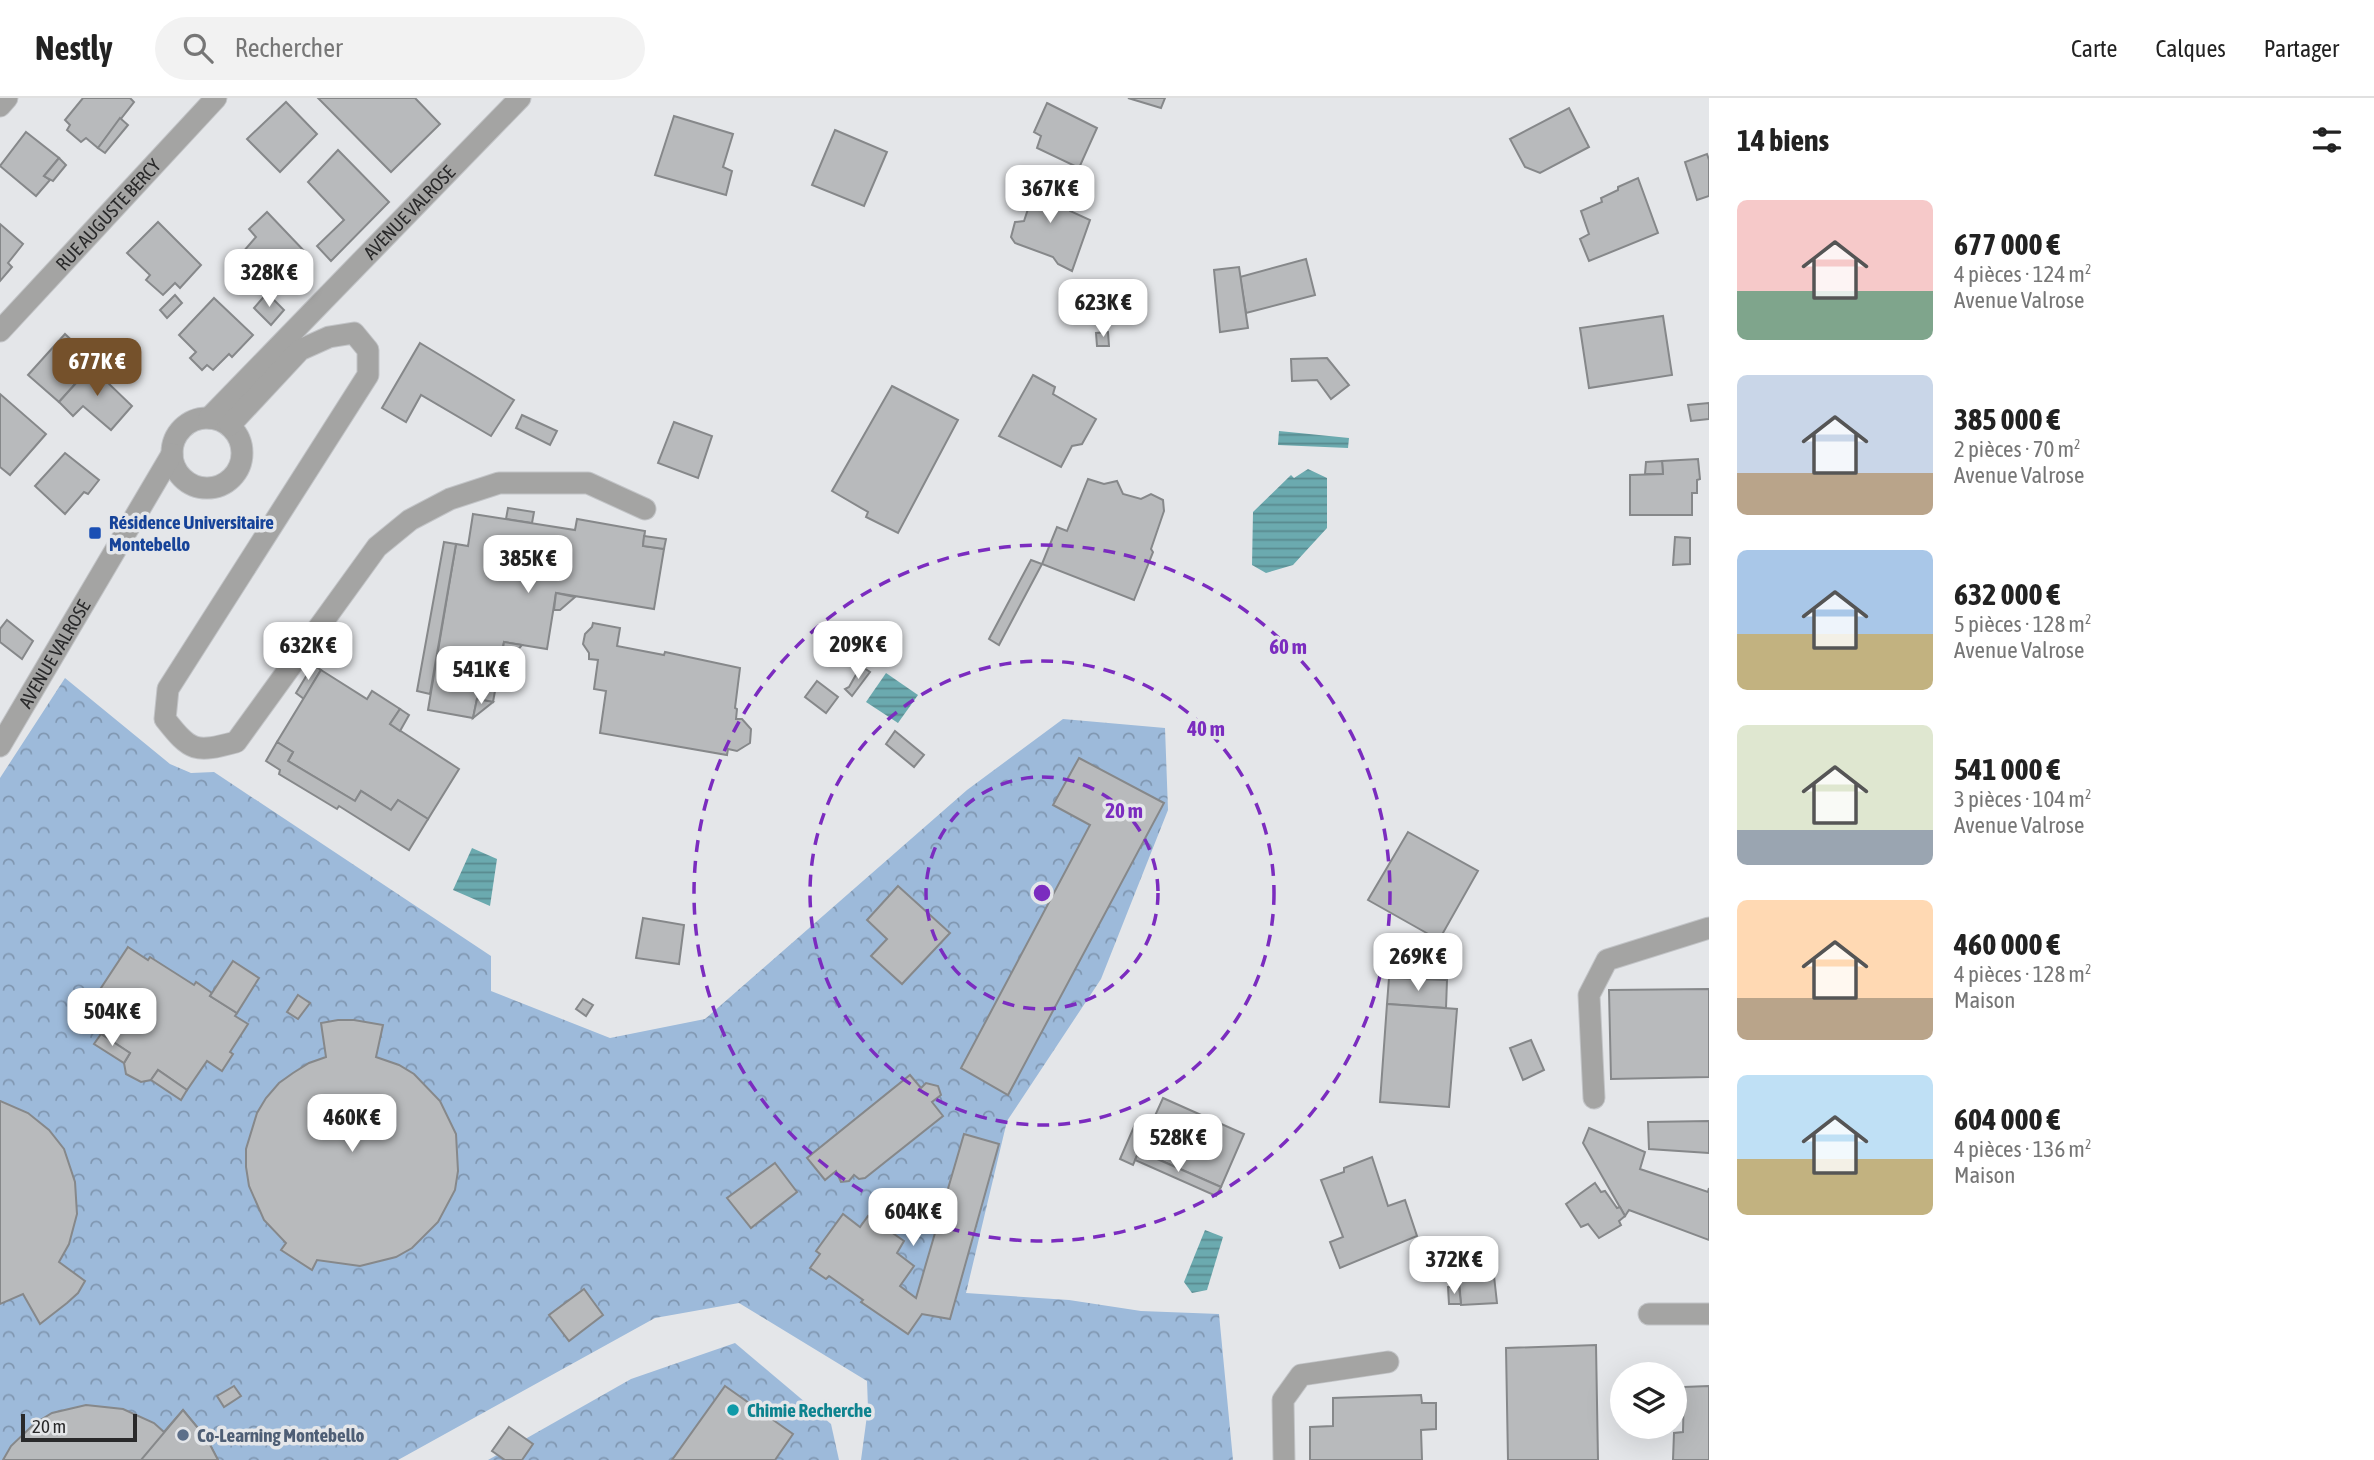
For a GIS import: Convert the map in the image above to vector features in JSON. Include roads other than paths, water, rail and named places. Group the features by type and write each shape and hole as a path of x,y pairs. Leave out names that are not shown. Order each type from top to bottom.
{"street":[{"path":"0,106 7,98"},
{"name":"RUE AUGUSTE BERCY","path":"0,331 216,98"},
{"name":"AVENUE VALROSE","path":"0,746 172,454 173,443 179,432 197,419 209,418 520,98"},
{"path":"230,425 300,350 329,337 354,333 368,351 368,375 168,689 165,719 184,744 208,750 236,742 377,547 410,520 450,499 499,483 588,483 645,509"},
{"path":"172,454 174,466 181,477 202,488 215,488 234,476 243,456 238,434 220,419 209,418"},
{"path":"1594,1098 1589,995 1607,960 1709,928"},
{"path":"1649,1314 1709,1314"},
{"path":"1284,1460 1283,1400 1301,1375 1388,1363"}],"place":[{"name":"Résidence Universitaire Montebello","path":"95,533"},
{"name":"Chimie Recherche","path":"733,1410"},
{"name":"Co-Learning Montebello","path":"183,1435"}]}
